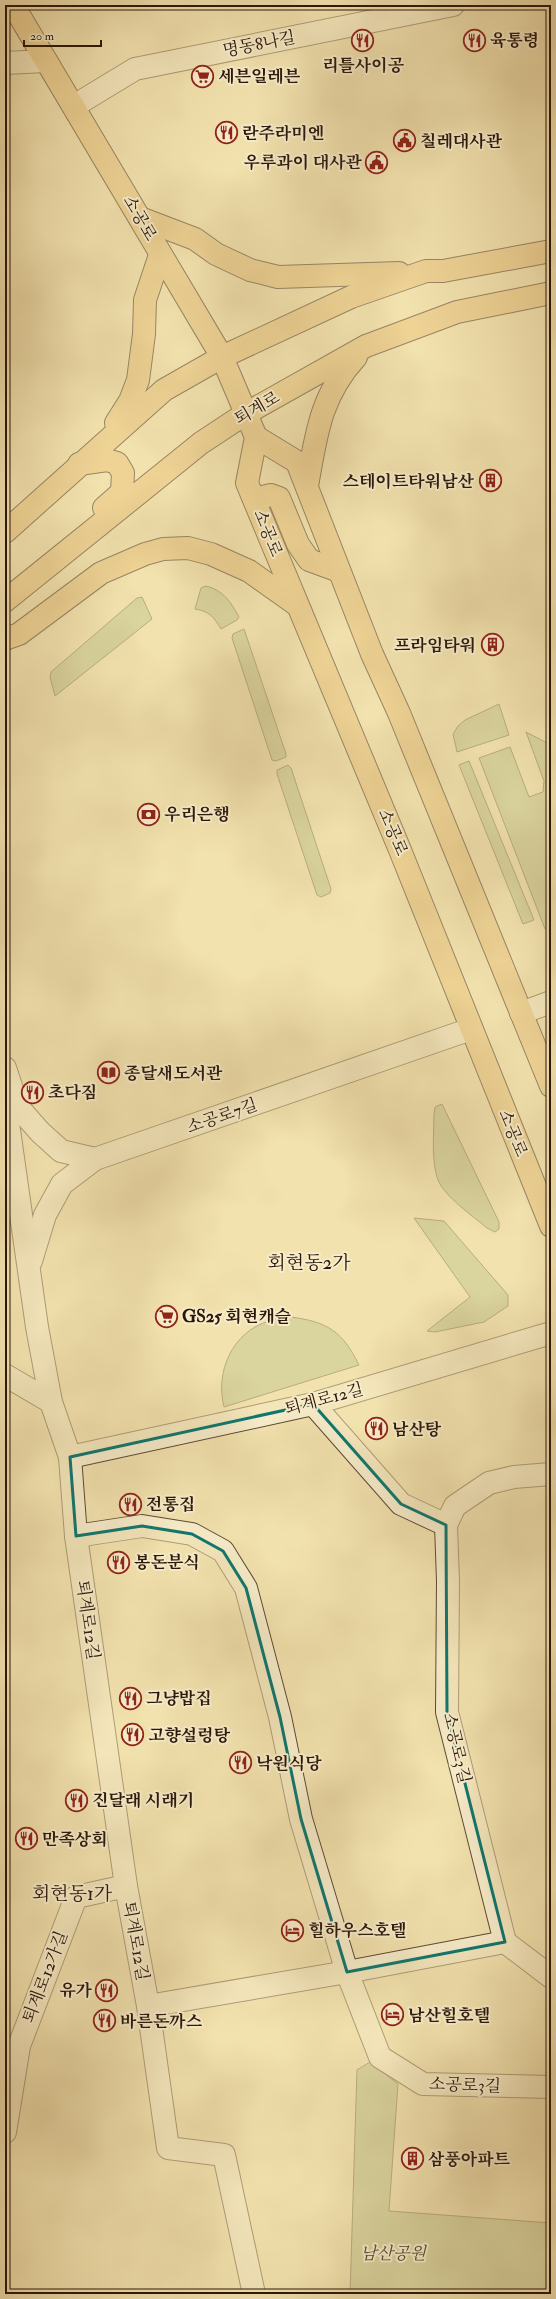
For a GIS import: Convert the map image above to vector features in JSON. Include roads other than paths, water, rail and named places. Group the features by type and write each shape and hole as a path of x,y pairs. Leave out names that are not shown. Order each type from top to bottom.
{"main road":[{"name":"소공로","path":"13,5 140,218 160,255 222,357 256,437 247,483 400,850 551,1226"},
{"path":"140,218 196,239 216,254 250,270 278,277 443,271 551,250"},
{"path":"85,459 113,427 126,407 138,380 144,334 145,300 160,255"},
{"path":"5,532 164,390 222,357 351,297 426,271"},
{"name":"퇴계로","path":"5,601 201,443 245,414 366,346 457,312 551,293"},
{"path":"307,486 324,403 340,374 366,346"},
{"path":"256,437 297,462 339,571 551,1086"},
{"path":"46,568 50,552 58,543 122,492 123,473 117,463 107,460 85,459"},
{"path":"254,499 271,495 279,498 298,544 309,560 339,571"},
{"path":"5,639 19,634 101,573 145,554 163,549 188,548 211,554 250,571 297,605"}],"street":[{"name":"명동8나길","path":"74,106 135,69 453,5"},
{"path":"5,63 46,61"},
{"path":"521,1013 551,1002"},
{"name":"소공로7길","path":"29,1266 45,1215 62,1184 95,1160 471,1029"},
{"path":"5,1068 18,1107 40,1132 61,1150 95,1160"},
{"name":"퇴계로12길","path":"5,1102 37,1327 51,1402 70,1458 76,1536 126,1886 148,2006 168,2148 224,2155 254,2294"},
{"name":"퇴계로12길","path":"70,1458 313,1404 551,1333"},
{"path":"5,1375 51,1402"},
{"path":"313,1404 401,1504 446,1525"},
{"name":"소공로3길","path":"504,1942 447,1712 448,1581 446,1525 455,1506 489,1483 514,1477 551,1474"},
{"path":"76,1536 142,1526 192,1534 223,1551 246,1588 280,1717 300,1819 347,1972"},
{"name":"퇴계로12가길","path":"5,2132 19,2046 76,1897 126,1886"},
{"path":"148,2006 347,1972 504,1942 551,1977"},
{"name":"소공로3길","path":"347,1972 380,2056 423,2084 551,2087"}],"place":[{"name":"육통령","path":"475,40"},
{"name":"리틀사이공","path":"363,41"},
{"name":"세븐일레븐","path":"202,76"},
{"name":"란주라미엔","path":"226,133"},
{"name":"칠레대사관","path":"405,141"},
{"name":"우루과이 대사관","path":"377,162"},
{"name":"스테이트타워남산","path":"490,481"},
{"name":"프라임타워","path":"492,645"},
{"name":"우리은행","path":"148,814"},
{"name":"종달새도서관","path":"108,1073"},
{"name":"초다짐","path":"32,1092"},
{"name":"GS25 회현캐슬","path":"166,1316"},
{"name":"남산탕","path":"376,1429"},
{"name":"전통집","path":"130,1504"},
{"name":"봉돈분식","path":"119,1562"},
{"name":"그냥밥집","path":"130,1698"},
{"name":"고향설렁탕","path":"133,1735"},
{"name":"낙원식당","path":"240,1763"},
{"name":"진달래 시래기","path":"77,1800"},
{"name":"만족상회","path":"26,1839"},
{"name":"힐하우스호텔","path":"292,1930"},
{"name":"유가","path":"107,1990"},
{"name":"남산힐호텔","path":"392,2015"},
{"name":"바른돈까스","path":"105,2021"},
{"name":"삼풍아파트","path":"412,2159"}],"district":[{"name":"회현동2가","path":"309,1263"},
{"name":"회현동1가","path":"72,1894"}],"park label":[{"name":"남산공원","path":"393,2253"}]}
